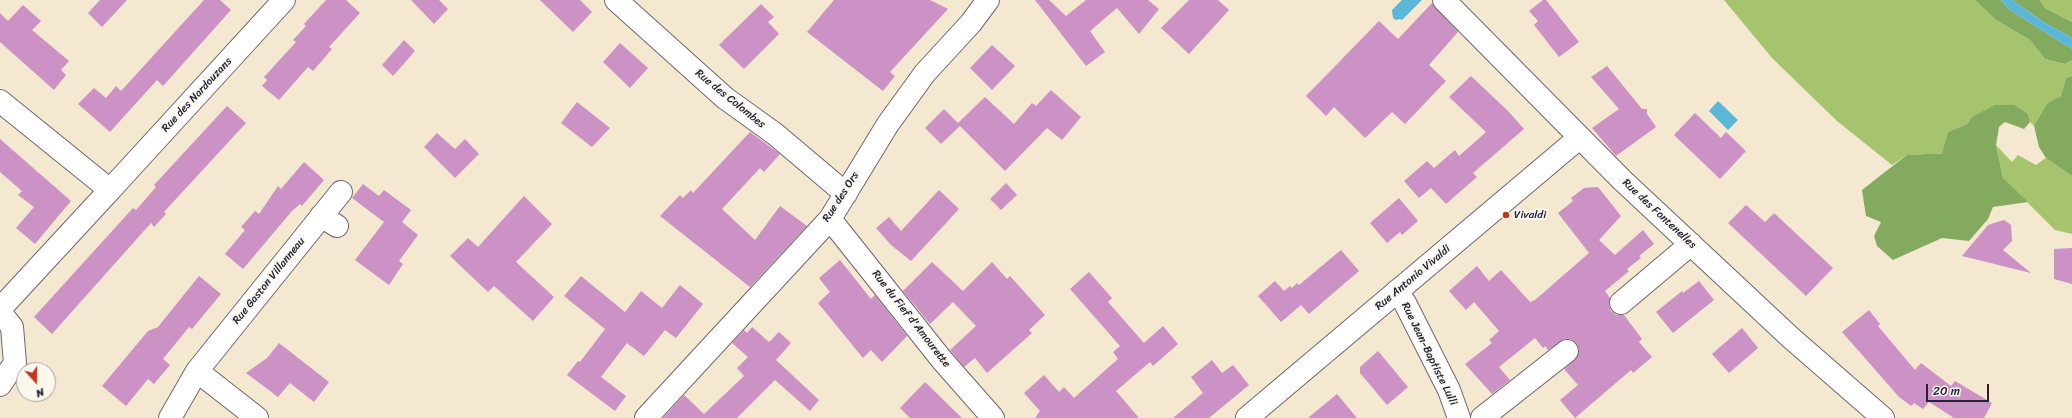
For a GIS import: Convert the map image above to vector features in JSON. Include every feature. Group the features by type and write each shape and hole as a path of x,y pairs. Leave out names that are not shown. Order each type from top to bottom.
{"street":[{"name":"Rue des Nardouzans","path":"1,308 284,0"},
{"name":"Rue des Colombes","path":"616,0 726,98 775,134 846,194"},
{"name":"Rue des Ors","path":"646,418 830,219 888,124 925,73 971,23 988,0"},
{"name":"Rue des Fontenelles","path":"1444,0 1579,138 1790,337 1883,418"},
{"path":"0,101 110,190"},
{"name":"Rue Antonio Vivaldi","path":"1246,418 1579,138"},
{"name":"Rue Gaston Villanneau","path":"170,418 197,371 329,221 341,192"},
{"name":"Rue du Fief d'Amourette","path":"830,219 942,360 993,418"},
{"path":"1621,303 1691,244"},
{"name":"Rue Jean-Baptiste Lulli","path":"1397,292 1405,303 1449,390 1459,418"},
{"path":"0,385 15,363 12,327 1,308"},
{"path":"1482,418 1567,351"},
{"path":"197,371 257,418"}],"green space":[{"path":"1724,0 1975,0 1996,20 2030,40 2045,59 2065,64 2072,60 2072,76 2066,78 2061,96 2047,103 2034,126 2030,122 2028,114 1972,117 1967,124 1948,132 1943,154 1908,154 1892,165 1837,121 1772,58"},
{"path":"1975,0 2001,0 2010,10 2072,49 2072,60 2065,64 2045,59 2030,40 1996,20"},
{"path":"2012,0 2040,0 2045,8 2072,22 2072,38 2045,23"},
{"path":"2040,0 2072,0 2072,22 2045,8"},
{"path":"2072,76 2072,176 2046,158 2039,147 2034,126 2047,103 2061,96 2066,78"},
{"path":"1995,105 2014,105 2028,114 2030,122 2024,129 2005,122 1999,127 1996,145 2003,178 2028,202 1993,207 1988,219 1969,241 1942,238 1893,260 1877,246 1874,236 1881,222 1866,216 1862,190 1908,154 1942,154 1948,132 1967,124 1972,117"},
{"path":"1996,145 2012,162 2018,155 2036,165 2046,158 2072,176 2072,234 2055,230 2003,178"}],"water":[{"path":"1402,0 1422,0 1402,20 1396,20 1393,18 1392,10"},
{"path":"2001,0 2012,0 2045,23 2072,38 2072,49 2010,10"},
{"path":"1718,101 1738,120 1728,130 1709,111"}],"building":[{"path":"100,0 127,0 102,27 88,13"},
{"path":"204,0 220,0 231,10 163,86 157,80 110,132 78,104 94,88 106,98 116,86 121,91"},
{"path":"326,0 346,0 360,13 329,47 332,49 313,71 308,67 279,100 262,86 267,80 264,77 296,42 293,40 306,26 304,24"},
{"path":"411,0 439,0 448,9 434,24"},
{"path":"540,0 580,0 592,12 573,32"},
{"path":"834,0 930,0 948,9 890,72 895,76 883,91 807,32"},
{"path":"1035,0 1049,0 1066,16 1086,0 1148,0 1159,9 1139,34 1117,8 1090,31 1105,52 1086,66"},
{"path":"1189,0 1218,0 1229,10 1189,54 1161,28"},
{"path":"1543,0 1546,0 1579,42 1559,57 1534,25 1538,21 1529,11"},
{"path":"1432,3 1458,32 1429,65 1446,81 1405,124 1392,112 1365,138 1334,107 1326,116 1306,96 1379,21 1398,39"},
{"path":"761,4 774,17 768,22 779,34 744,69 719,45"},
{"path":"23,5 41,21 32,30 69,61 61,70 66,75 54,90 0,42 0,13 8,21"},
{"path":"404,40 415,51 393,76 382,65"},
{"path":"620,43 648,68 630,88 603,62"},
{"path":"992,45 1015,66 992,90 970,68"},
{"path":"1607,66 1642,109 1647,109 1647,114 1656,127 1616,156 1592,128 1619,109 1591,77"},
{"path":"1471,76 1509,112 1524,129 1473,173 1477,177 1446,204 1431,188 1419,198 1404,181 1427,161 1434,168 1455,150 1459,156 1486,132 1449,97"},
{"path":"1051,90 1081,117 1062,140 1047,128 1005,171 960,126 941,144 925,128 944,109 958,123 985,97 1014,124 1032,103 1036,106"},
{"path":"577,102 610,128 592,147 561,123"},
{"path":"227,106 246,123 164,212 166,214 154,227 151,223 52,334 34,317 133,208 136,210 156,187 154,185"},
{"path":"1695,113 1721,138 1726,132 1746,151 1720,179 1674,135"},
{"path":"750,132 780,154 764,172 760,168 722,209 755,240 780,206 807,226 750,287 660,216 680,195 683,198 691,190 693,193"},
{"path":"437,133 455,149 465,139 479,154 455,178 424,147"},
{"path":"0,139 71,201 35,244 16,228 34,207 18,195 22,191 0,172"},
{"path":"304,162 324,180 302,206 300,204 292,211 243,269 225,254 245,230 241,227 255,211 259,214 278,186 281,189"},
{"path":"1006,183 1017,195 1001,210 990,199"},
{"path":"363,184 379,196 384,190 411,210 402,222 418,235 399,261 403,264 389,285 355,260 384,222 352,198"},
{"path":"1598,187 1621,216 1599,240 1615,255 1643,230 1654,244 1639,256 1641,258 1627,269 1629,271 1605,291 1610,298 1609,305 1611,311 1616,315 1624,315 1642,339 1639,342 1652,357 1633,373 1631,370 1575,418 1560,400 1578,385 1564,369 1578,356 1579,350 1577,344 1571,339 1565,339 1548,350 1545,346 1543,348 1535,338 1499,367 1510,380 1492,394 1465,364 1492,343 1489,340 1499,331 1474,302 1466,310 1449,291 1477,266 1489,281 1501,270 1530,302 1535,300 1589,253 1558,213 1573,201 1571,198 1584,188"},
{"path":"939,190 959,209 911,261 891,245 876,228 889,217 901,231"},
{"path":"524,196 552,224 516,262 554,297 533,321 494,286 488,292 450,256 468,238 478,247"},
{"path":"1399,198 1418,221 1402,235 1400,232 1387,243 1370,223"},
{"path":"1746,205 1765,222 1774,213 1833,268 1806,296 1728,223"},
{"path":"2004,220 2011,225 2012,241 2003,250 2031,273 1962,256 1988,225"},
{"path":"2072,248 2072,284 2054,279 2054,249"},
{"path":"1341,250 1359,271 1309,314 1301,305 1281,322 1258,296 1275,281 1284,291 1290,286 1292,288 1297,283 1299,285"},
{"path":"840,260 871,299 875,295 907,336 882,362 871,350 863,358 818,303 830,292 819,278"},
{"path":"932,262 963,291 992,262 1007,279 1010,276 1045,315 1029,330 1032,333 987,373 975,358 964,367 950,350 976,326 953,302 930,324 903,291"},
{"path":"1089,272 1112,298 1108,302 1144,343 1163,326 1178,344 1153,366 1150,362 1116,391 1139,418 1035,418 1040,411 1024,393 1044,375 1059,392 1064,387 1074,398 1118,359 1113,352 1120,346 1070,289"},
{"path":"199,276 221,294 192,329 189,327 163,359 170,365 154,384 148,379 126,406 102,386 148,331 158,327"},
{"path":"581,276 625,312 641,291 662,308 680,285 703,304 676,338 665,330 644,356 627,343 601,377 626,396 615,411 567,375 578,361 580,362 605,329 564,296"},
{"path":"1699,281 1714,300 1673,333 1656,312 1682,291 1683,293"},
{"path":"1869,310 1880,324 1878,326 1915,370 1921,363 1951,386 1955,381 1992,403 1984,418 1954,418 1929,402 1923,409 1914,403 1911,406 1899,397 1842,332"},
{"path":"752,327 769,342 779,332 791,343 776,360 819,400 810,411 775,380 737,418 663,418 684,395 704,414 744,376 737,368 748,357 732,343 744,330 747,333"},
{"path":"1742,328 1758,348 1729,373 1712,354"},
{"path":"279,343 329,382 314,402 290,383 278,397 246,373 267,358"},
{"path":"1378,351 1408,387 1387,405 1360,373 1360,367"},
{"path":"1212,360 1222,373 1233,365 1249,385 1209,418 1173,418 1203,393 1191,377"},
{"path":"925,382 962,418 910,418 900,408"},
{"path":"1337,394 1357,418 1308,418"}],"place":[{"name":"Vivaldi","path":"1506,215"}]}
